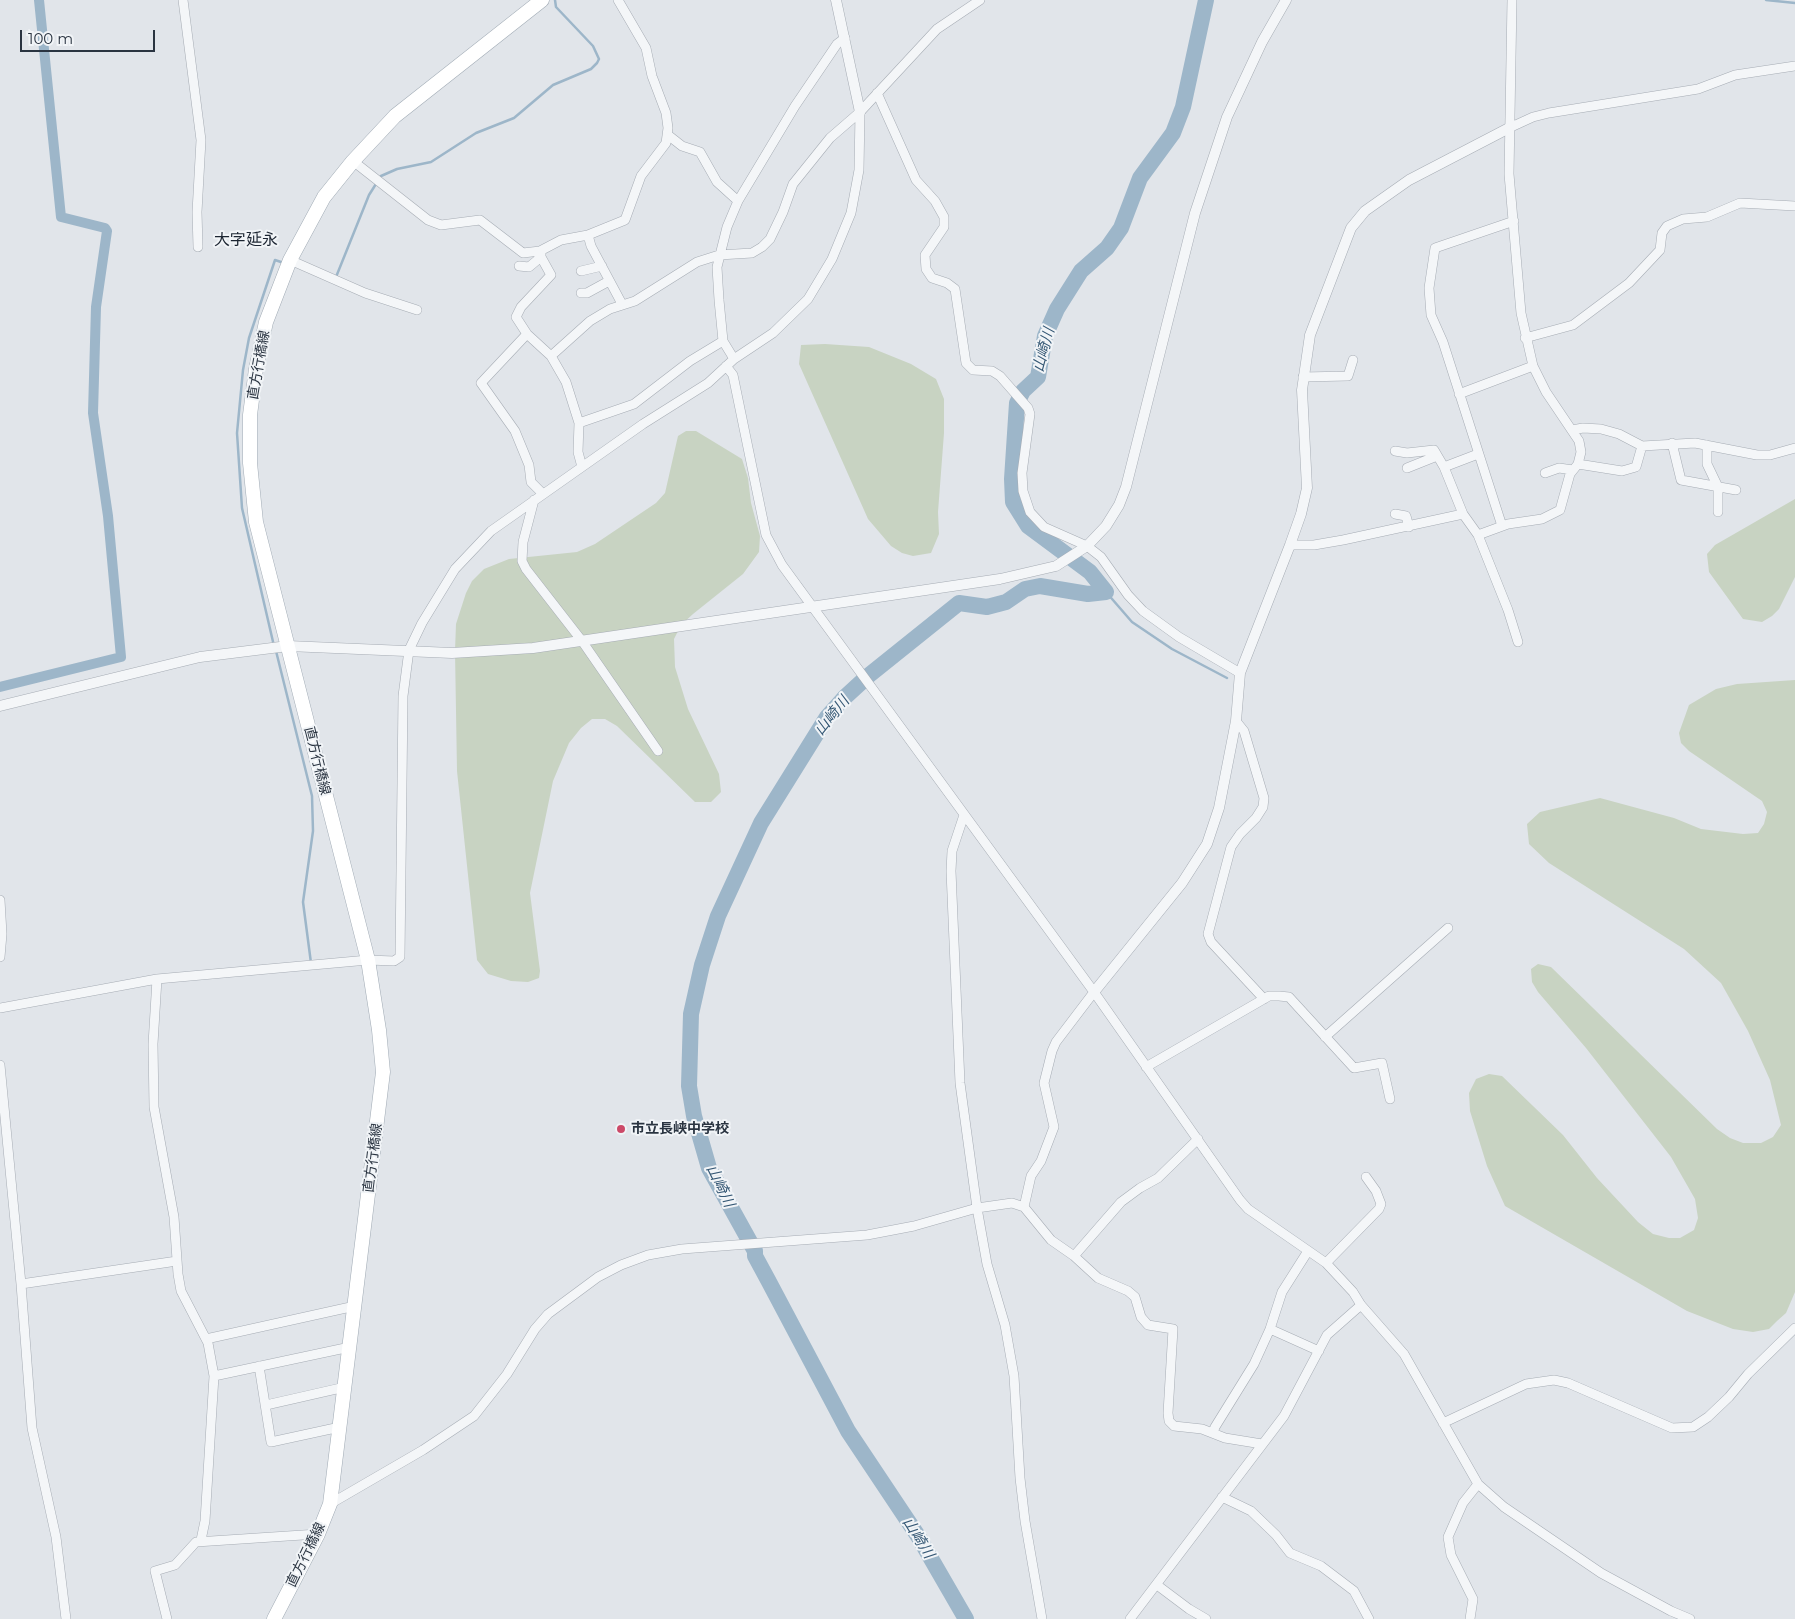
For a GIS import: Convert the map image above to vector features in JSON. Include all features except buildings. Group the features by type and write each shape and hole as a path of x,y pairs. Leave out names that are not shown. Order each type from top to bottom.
{"main road":[{"name":"直方行橋線","path":"274,1619 318,1534 330,1504 382,1072 379,1030 368,960 256,522 250,463 250,416 256,369 266,322 290,260 324,197 353,161 395,116 542,0"}],"street":[{"path":"183,0 201,140 197,212 198,247"},
{"path":"519,266 529,267 541,254 561,240 588,235 625,220 641,176 662,150 668,135 666,113 652,76 646,48 618,0"},
{"path":"0,1008 157,979 368,960 394,961 400,957 401,730 409,650 422,623 455,569 491,531 658,413 708,383 734,359 773,333 808,298 832,259 851,213 859,170 860,112 836,0"},
{"path":"551,356 590,321 610,309 635,301 697,262 718,256 752,253 770,239 783,212 792,184 830,138 860,112 937,29 980,0"},
{"path":"0,706 200,657 288,646 452,653 488,652 582,641 1000,579 1042,570 1067,559 1085,548 1106,526 1119,505 1126,487 1195,213 1227,116 1262,42 1286,0"},
{"path":"1478,535 1502,526 1542,519 1560,510 1570,474 1576,467 1581,452 1579,441 1546,392 1533,366 1525,338 1521,313 1509,174 1512,0"},
{"path":"734,359 723,342 717,266 718,256 738,201 805,91 837,44 845,38"},
{"path":"1024,1207 1031,1176 1041,1161 1054,1127 1044,1083 1056,1042 1182,883 1207,844 1219,808 1236,721 1240,673 1290,545 1301,514 1307,488 1303,377 1310,335 1329,281 1352,228 1365,211 1409,180 1533,117 1698,89 1735,75 1795,66"},
{"path":"877,93 916,180 935,201 944,217 944,227 926,255 926,269 932,278 947,283 955,290 966,363 973,370 992,371 1000,376 1019,397 1030,414 1022,460 1026,503 1037,522 1101,557 1128,595 1143,611 1179,637 1240,673"},
{"path":"668,135 682,146 700,152 717,182 738,201"},
{"path":"353,161 434,223 480,220 518,251 541,254"},
{"path":"1525,338 1573,325 1629,283 1660,250 1662,233 1667,226 1683,218 1707,217 1740,203 1795,206"},
{"path":"1502,526 1489,480 1478,454 1428,302 1435,248 1514,221"},
{"path":"588,235 622,304"},
{"path":"541,254 550,269 550,278 521,307 516,317 527,334 551,356 566,382 579,423 578,452 582,467"},
{"path":"290,260 365,293 417,310"},
{"path":"581,271 602,266"},
{"path":"581,293 587,293 610,281"},
{"path":"527,334 482,383 515,431 526,458 531,482 542,494"},
{"path":"579,423 634,404 651,393 690,361 723,342"},
{"path":"1303,377 1348,376 1352,360"},
{"path":"726,366 733,375 766,536 782,565 1094,992 1146,1068 1248,1209 1326,1263 1353,1292 1361,1305 1404,1354 1478,1484 1504,1506 1601,1573 1671,1611 1690,1619"},
{"path":"1459,394 1533,366"},
{"path":"1572,430 1583,428 1601,429 1619,434 1642,446 1672,443 1707,445 1757,455 1770,455 1795,448"},
{"path":"1672,443 1681,480 1736,490"},
{"path":"1707,445 1707,464 1718,487 1718,512"},
{"path":"1546,473 1559,468 1576,467 1622,471 1636,467 1642,446"},
{"path":"1396,451 1407,453 1434,450 1444,467 1463,514 1478,535 1508,610 1518,642"},
{"path":"1444,467 1478,454"},
{"path":"1407,468 1437,456"},
{"path":"534,500 523,542 522,561 582,641 658,751"},
{"path":"1395,514 1406,516 1409,526"},
{"path":"1290,545 1324,543 1463,514"},
{"path":"1236,721 1244,731 1264,798 1263,807 1231,847 1208,934 1211,942 1264,999"},
{"path":"964,815 957,832 951,871 960,1083 977,1208 988,1264 1005,1325 1014,1376 1020,1478 1025,1521 1042,1619"},
{"path":"0,900 2,934 0,957"},
{"path":"1325,1037 1448,928"},
{"path":"157,979 153,1044 154,1107 174,1217 181,1291 206,1339 214,1376 205,1521 201,1540"},
{"path":"1146,1068 1264,999 1274,996 1289,997 1354,1068 1382,1063 1390,1099"},
{"path":"0,1065 22,1284 32,1428 56,1537 66,1619"},
{"path":"1074,1256 1121,1202 1158,1178 1198,1139"},
{"path":"1326,1263 1379,1209 1381,1204 1376,1191 1366,1177"},
{"path":"330,1504 423,1450 474,1416 508,1374 535,1329 548,1314 598,1277 621,1266 648,1255 682,1249 868,1234 914,1226 977,1208 1012,1204 1024,1207 1051,1240 1074,1256 1098,1278 1128,1291 1135,1297 1141,1317 1148,1325 1173,1329 1169,1421 1174,1426 1202,1429 1225,1438 1262,1444"},
{"path":"1213,1433 1254,1364 1270,1329 1282,1292 1308,1251"},
{"path":"22,1284 177,1261"},
{"path":"1130,1619 1284,1416 1328,1335 1361,1305"},
{"path":"206,1339 355,1306"},
{"path":"1443,1423 1526,1384 1554,1380 1568,1383 1672,1428 1693,1427 1708,1417 1795,1328"},
{"path":"1270,1329 1319,1351"},
{"path":"214,1376 350,1347"},
{"path":"259,1366 271,1442 340,1427"},
{"path":"266,1405 345,1388"},
{"path":"1470,1619 1473,1599 1451,1555 1448,1537 1463,1502 1478,1484"},
{"path":"1222,1497 1251,1511 1276,1535 1290,1553 1321,1566 1354,1591 1369,1619"},
{"path":"167,1619 156,1571 175,1565 196,1542 201,1540 318,1534"},
{"path":"1156,1584 1189,1609 1206,1619"}],"green space":[{"path":"825,344 869,347 911,364 936,379 944,399 944,433 938,512 939,534 931,553 913,556 902,553 891,546 868,519 799,364 801,345"},
{"path":"686,431 696,431 742,459 748,478 751,503 760,536 759,552 743,574 681,625 674,639 675,667 688,709 719,774 721,792 711,802 695,802 617,726 605,719 592,719 581,728 569,743 553,781 530,893 540,971 539,978 528,982 511,981 488,974 477,960 457,771 456,624 466,593 472,581 484,569 509,559 577,552 595,544 656,503 665,493 678,436"},
{"path":"1795,499 1795,577 1779,609 1772,616 1762,622 1743,619 1709,572 1707,554 1715,545"},
{"path":"1795,680 1795,1292 1786,1313 1769,1329 1753,1332 1733,1329 1687,1311 1505,1206 1487,1166 1470,1111 1469,1093 1476,1079 1489,1074 1502,1076 1563,1135 1597,1178 1638,1222 1653,1234 1669,1238 1680,1238 1694,1230 1698,1218 1695,1199 1671,1157 1586,1048 1538,992 1532,982 1531,969 1538,964 1551,967 1717,1129 1730,1138 1743,1143 1761,1143 1773,1137 1781,1125 1770,1080 1748,1031 1721,983 1684,949 1549,863 1529,844 1527,824 1540,812 1600,798 1674,818 1701,829 1743,834 1758,833 1764,824 1767,812 1762,801 1689,751 1681,743 1679,733 1689,705 1716,689 1737,684"}],"waterway":[{"path":"0,687 121,657 108,516 93,413 96,307 107,231 105,228 61,217 39,0"},
{"path":"336,277 369,195 381,176 397,169 431,162 476,133 514,118 553,85 591,69 597,63 599,59 593,46 556,7 555,0"},
{"name":"山崎川","path":"966,1619 918,1536 848,1431 755,1256 755,1251 709,1168 694,1116 689,1086 691,1014 702,965 718,916 761,823 827,717 844,698 868,676 959,603 987,607 1006,602 1025,589 1040,586 1088,594 1106,592 1090,572 1028,526 1013,502 1012,479 1017,403 1023,391 1038,377 1045,336 1057,309 1081,271 1107,248 1121,228 1140,178 1173,133 1183,107 1206,0"},
{"path":"1766,0 1795,3"},
{"path":"274,646 242,508 237,433 243,370 249,338 275,260 284,263"},
{"path":"1106,592 1132,622 1172,649 1227,678"},
{"path":"276,651 312,796 313,831 303,902 311,963"}],"place":[{"name":"市立長峡中学校","path":"621,1129"}],"district":[{"name":"大字延永","path":"246,240"}]}
